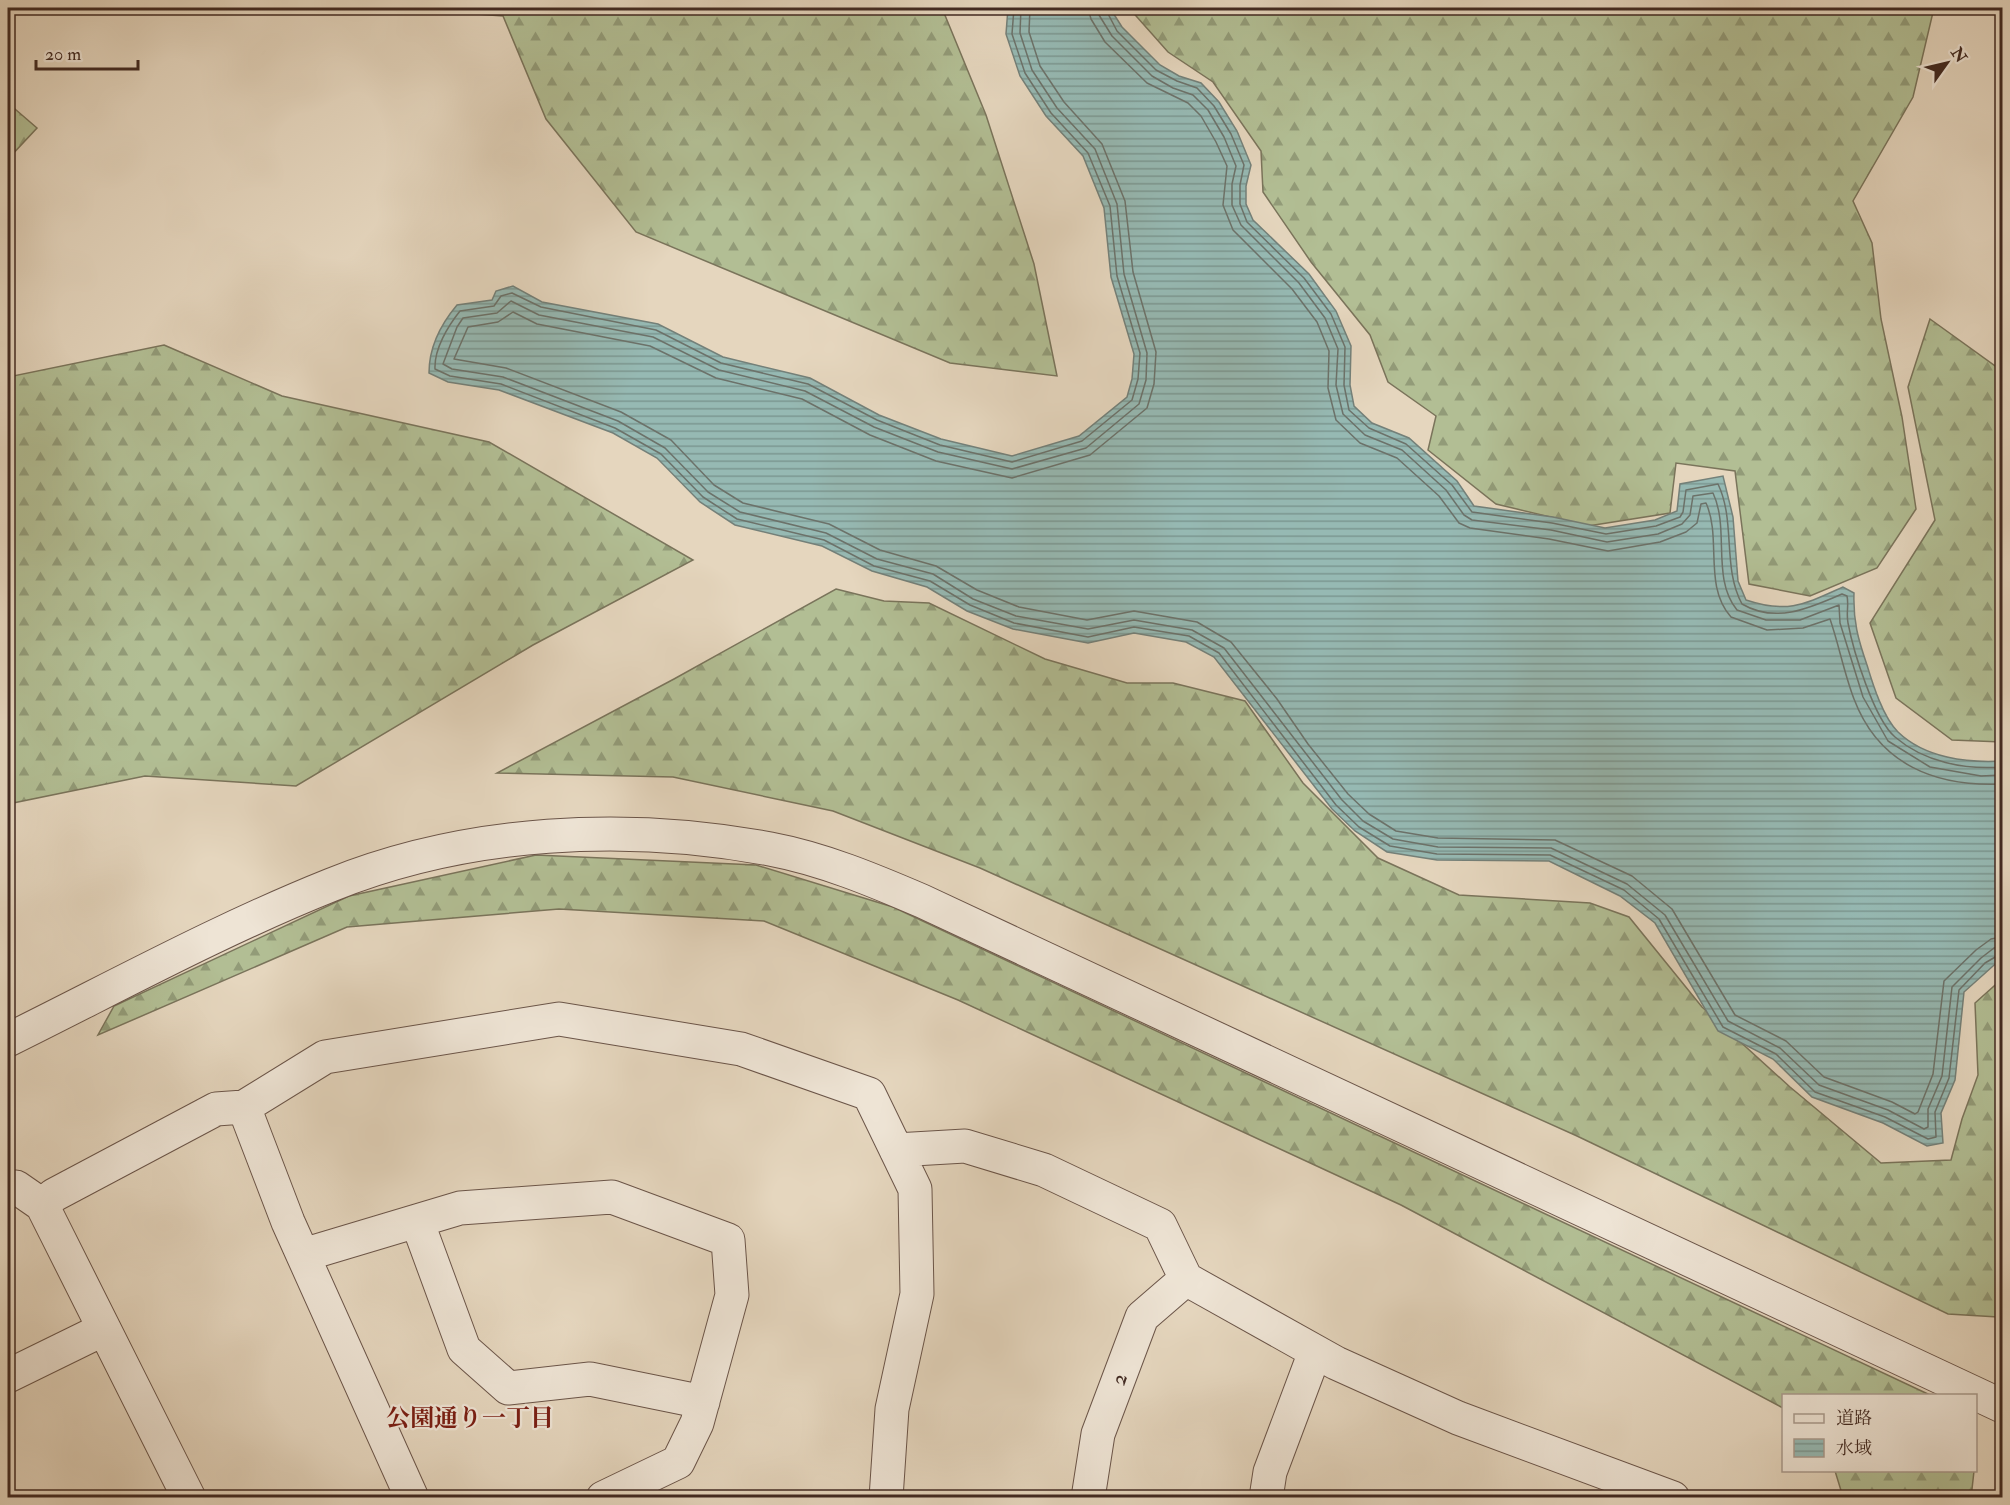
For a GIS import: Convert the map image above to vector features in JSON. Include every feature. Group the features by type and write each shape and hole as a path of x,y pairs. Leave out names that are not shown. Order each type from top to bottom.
{"street":[{"path":"8,1040 242,924 333,884 404,861 479,846 555,835 605,833 678,836 772,849 822,862 922,901 1976,1394"},
{"path":"42,1205 54,1195 216,1109 244,1107 325,1057 559,1019 741,1049 869,1094 915,1189 917,1294 892,1409 886,1497"},
{"path":"244,1107 303,1255 412,1497"},
{"path":"896,1150 965,1146 1044,1170 1160,1225 1185,1280 1315,1352 1458,1418 1673,1497"},
{"path":"8,1188 16,1187 42,1205 104,1329 178,1494"},
{"path":"303,1255 460,1208 612,1197 728,1240 732,1295 697,1423 678,1462 603,1497"},
{"path":"417,1221 464,1348 508,1388 590,1379 703,1402"},
{"name":"2","path":"1088,1497 1098,1434 1142,1317 1185,1280"},
{"path":"8,1376 104,1329"},
{"path":"1266,1497 1270,1472 1315,1352"},
{"path":"1977,1394 2002,1406"}],"green space":[{"path":"394,8 942,8 986,115 1034,264 1057,376 950,363 636,232 546,119 503,16"},
{"path":"1129,8 1934,8 1913,97 1853,201 1872,243 1881,319 1902,417 1916,509 1877,568 1810,596 1749,584 1735,471 1676,463 1670,513 1588,526 1496,504 1428,450 1436,416 1388,382 1370,335 1311,262 1263,192 1261,151 1213,82 1168,52"},
{"path":"8,103 37,128 8,159"},
{"path":"1930,319 2002,371 2002,742 1952,740 1896,698 1870,623 1935,520 1908,387"},
{"path":"164,345 282,396 489,442 693,560 533,645 296,786 145,776 8,804 8,377"},
{"path":"836,589 884,601 929,603 1045,659 1127,683 1173,683 1245,701 1303,783 1378,858 1459,895 1590,903 1629,917 1702,1007 1790,1087 1881,1163 1951,1160 1962,1119 1978,1075 1975,1003 2002,979 2002,1315 1998,1317 1948,1314 1577,1136 980,868 833,811 673,777 497,773 674,679"},
{"path":"536,855 756,865 893,907 1928,1394 1782,1394 1782,1407 1401,1205 958,1000 764,921 559,909 347,927 98,1035 114,1006 349,896"},
{"path":"1836,1472 1974,1472 1971,1498 1843,1497"}],"water":[{"path":"1008,8 1110,8 1122,27 1160,65 1179,76 1201,83 1219,102 1237,131 1251,165 1246,186 1246,204 1253,220 1309,274 1336,311 1351,346 1350,385 1354,406 1372,423 1409,438 1457,481 1474,506 1553,517 1605,528 1655,520 1677,511 1680,484 1723,476 1733,517 1738,581 1746,600 1785,607 1807,602 1843,587 1854,593 1855,621 1875,691 1883,709 1898,732 1921,748 1947,757 1961,760 2002,761 2002,958 1964,992 1955,1080 1941,1113 1943,1143 1927,1146 1883,1123 1812,1097 1773,1059 1718,1031 1655,923 1620,896 1549,861 1437,860 1387,852 1355,831 1332,809 1214,657 1186,642 1134,633 1088,643 1013,629 967,611 927,587 872,571 822,546 735,525 700,502 657,458 613,433 499,390 448,382 429,373 431,354 437,337 457,305 492,300 496,291 513,286 542,302 658,324 723,357 810,378 879,415 941,439 1012,456 1079,436 1127,397 1132,379 1134,354 1111,277 1104,208 1083,156 1046,116 1020,76 1006,34"}],"district":[{"name":"公園通り一丁目","path":"470,1418"}]}
